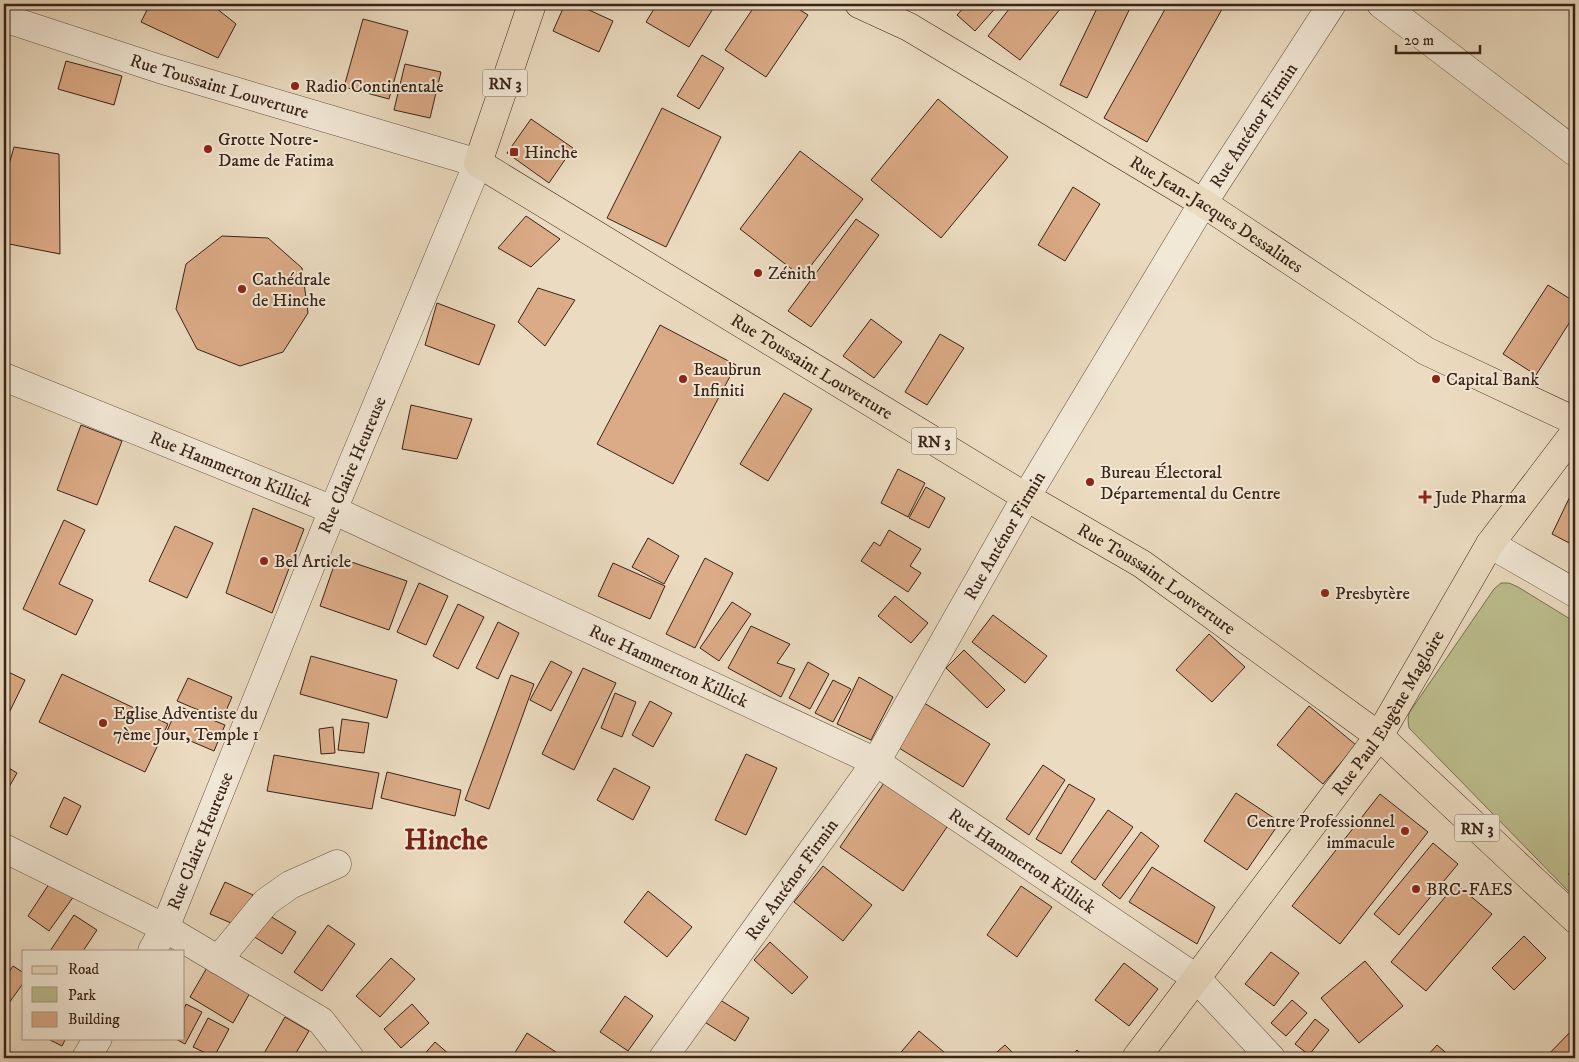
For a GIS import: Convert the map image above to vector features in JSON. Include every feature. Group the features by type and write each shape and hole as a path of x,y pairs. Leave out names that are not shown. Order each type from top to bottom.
{"main road":[{"name":"Rue Claire Heureuse","path":"478,162 532,4"},
{"name":"Rue Jean-Jacques Dessalines","path":"859,4 909,27 1203,203 1426,350 1575,421"},
{"name":"Rue Toussaint Louverture","path":"478,162 1026,497 1142,564 1379,736 1575,919"},
{"name":"Rue Paul Eugène Magloire","path":"1136,1058 1379,736 1490,544 1575,432"}],"street":[{"name":"Rue Anténor Firmin","path":"663,1058 876,762 1026,497 1203,203 1332,4"},
{"path":"1381,4 1575,152"},
{"name":"Rue Toussaint Louverture","path":"4,18 160,69 478,162"},
{"name":"Rue Claire Heureuse","path":"158,940 333,510 478,162"},
{"name":"Rue Hammerton Killick","path":"4,377 333,510 876,762 1196,978 1271,1058"},
{"path":"1490,544 1575,592"},
{"path":"4,848 158,940 218,960 321,1021 350,1058"},
{"path":"218,960 266,902 290,885 337,864"},
{"path":"86,1058 97,1040"}],"green space":[{"path":"1501,583 1509,583 1518,587 1575,622 1575,898 1409,728 1409,713 1494,589"}],"building":[{"path":"150,4 211,4 236,24 218,58 141,22"},
{"path":"565,4 576,4 613,21 599,52 553,31"},
{"path":"657,4 716,4 689,47 646,22"},
{"path":"756,4 791,4 808,15 766,77 725,50"},
{"path":"967,4 999,4 975,31 957,15"},
{"path":"1013,4 1064,4 1020,60 988,36"},
{"path":"1099,4 1132,4 1087,98 1060,85"},
{"path":"1168,4 1225,4 1147,142 1104,118"},
{"path":"363,19 408,31 389,99 344,87"},
{"path":"702,55 724,68 699,109 677,96"},
{"path":"66,61 122,76 114,105 58,89"},
{"path":"405,64 441,72 430,118 394,110"},
{"path":"938,99 1008,157 941,238 871,180"},
{"path":"662,108 721,137 666,247 607,218"},
{"path":"531,119 573,148 549,183 507,153"},
{"path":"14,147 59,154 60,254 4,243 4,182"},
{"path":"800,151 863,199 802,277 740,229"},
{"path":"1073,187 1100,204 1065,261 1038,245"},
{"path":"526,216 560,239 531,267 498,248"},
{"path":"856,219 879,235 811,327 788,311"},
{"name":"Cathédrale de Hinche","path":"222,236 268,238 302,268 308,313 283,352 240,366 197,349 176,309 186,264"},
{"path":"1548,285 1575,302 1575,314 1536,375 1503,354"},
{"path":"538,288 575,300 545,346 518,322"},
{"path":"437,303 495,325 479,365 425,345"},
{"path":"871,319 902,342 874,378 843,356"},
{"path":"660,325 736,365 673,484 597,444"},
{"path":"940,334 964,348 927,405 905,392"},
{"path":"784,393 812,409 768,481 740,464"},
{"path":"411,405 472,419 457,459 402,449"},
{"path":"81,425 122,441 97,505 57,490"},
{"path":"898,469 925,483 908,517 881,503"},
{"path":"1575,486 1575,546 1552,534"},
{"path":"926,487 945,498 929,528 909,518"},
{"name":"Bel Article","path":"253,508 304,529 272,613 226,593"},
{"path":"64,520 85,530 59,584 93,600 76,635 23,609"},
{"path":"175,526 213,543 187,598 149,581"},
{"path":"889,530 921,549 910,566 921,573 908,592 861,561 874,542 880,546"},
{"path":"648,538 679,556 664,584 632,567"},
{"path":"337,557 407,581 389,630 320,606"},
{"path":"705,558 733,573 695,648 666,634"},
{"path":"613,563 665,586 650,619 598,596"},
{"path":"419,583 448,596 426,645 397,632"},
{"path":"895,596 928,623 911,643 878,616"},
{"path":"732,602 751,614 719,661 700,648"},
{"path":"458,604 484,617 458,669 433,656"},
{"path":"993,615 1047,656 1025,683 972,642"},
{"path":"498,622 519,633 498,679 476,668"},
{"path":"751,626 790,644 777,663 795,669 781,697 728,668"},
{"path":"1209,634 1245,667 1212,702 1176,670"},
{"path":"964,650 1005,690 987,708 946,668"},
{"path":"311,656 397,680 387,718 300,694"},
{"path":"551,661 572,672 551,711 530,700"},
{"path":"808,662 829,674 810,709 789,698"},
{"path":"583,668 616,683 574,770 542,754"},
{"path":"4,670 25,680 9,713 4,710"},
{"name":"Eglise Adventiste du 7ème Jour, Temple 1","path":"62,674 168,724 145,772 39,722"},
{"path":"511,675 534,684 489,809 465,800"},
{"path":"859,677 893,697 871,740 837,724"},
{"path":"188,678 232,697 222,720 177,701"},
{"path":"833,680 851,689 833,722 815,713"},
{"path":"615,693 636,702 622,737 601,728"},
{"path":"650,701 672,713 653,747 632,735"},
{"path":"921,701 990,744 963,787 894,745"},
{"path":"178,706 225,725 214,751 167,731"},
{"path":"1309,706 1356,745 1323,784 1277,745"},
{"path":"342,719 369,723 364,753 338,750"},
{"path":"333,727 335,753 321,754 319,729"},
{"path":"746,754 777,768 746,835 715,820"},
{"path":"274,755 379,773 372,809 267,791"},
{"path":"4,765 17,773 4,796"},
{"path":"1043,765 1065,780 1029,835 1006,819"},
{"path":"614,768 650,787 633,820 597,800"},
{"path":"387,772 461,790 455,816 381,798"},
{"path":"886,780 949,824 903,891 840,847"},
{"path":"1069,784 1095,799 1061,854 1036,839"},
{"path":"1236,793 1280,822 1247,870 1204,841"},
{"path":"1380,794 1428,832 1340,944 1292,906"},
{"path":"64,797 81,806 67,835 50,827"},
{"path":"1108,810 1133,827 1095,880 1071,862"},
{"path":"1141,832 1159,846 1120,899 1102,885"},
{"name":"BRC-FAES","path":"1433,843 1458,864 1399,935 1374,914"},
{"path":"823,866 872,905 843,941 794,902"},
{"path":"1152,867 1215,907 1197,944 1129,902"},
{"path":"51,881 74,896 49,931 28,916"},
{"path":"225,882 253,895 238,926 210,914"},
{"path":"1456,884 1492,914 1426,991 1391,962"},
{"path":"1021,886 1052,907 1017,957 987,935"},
{"path":"648,891 692,927 667,957 624,922"},
{"path":"262,911 296,932 282,954 248,933"},
{"path":"74,915 97,930 84,950 51,950"},
{"path":"328,925 355,944 322,991 294,972"},
{"path":"1524,936 1546,958 1514,990 1492,968"},
{"path":"770,942 808,977 792,994 754,960"},
{"path":"1271,952 1299,973 1274,1006 1245,984"},
{"path":"391,958 415,979 380,1017 356,996"},
{"path":"1365,961 1403,1006 1359,1043 1321,998"},
{"path":"1124,963 1158,989 1129,1026 1095,1000"},
{"path":"13,966 22,972 22,985 4,1010 4,979"},
{"path":"208,966 251,991 233,1023 190,997"},
{"path":"625,996 653,1016 628,1051 600,1032"},
{"path":"717,998 749,1018 735,1041 703,1021"},
{"path":"1292,1000 1307,1013 1286,1036 1271,1023"},
{"path":"186,1004 202,1012 185,1044 178,1040 185,1040"},
{"path":"412,1004 429,1023 401,1048 384,1029"},
{"path":"285,1017 309,1031 293,1058 268,1058 263,1055"},
{"path":"208,1018 229,1029 214,1057 193,1047"},
{"path":"1315,1019 1329,1030 1309,1055 1295,1044"},
{"path":"1575,1027 1575,1058 1545,1058"},
{"path":"919,1031 951,1058 896,1058"},
{"path":"527,1033 565,1058 521,1058 514,1054"},
{"path":"50,1040 65,1040 62,1046"},
{"path":"435,1042 450,1055 447,1058 421,1058"},
{"path":"1005,1045 1018,1058 990,1058"},
{"path":"1437,1045 1452,1058 1425,1058"},
{"path":"4,1047 14,1055 13,1058 4,1058"},
{"path":"1077,1050 1086,1058 1069,1058"}],"place":[{"name":"Radio Continentale","path":"295,86"},
{"name":"Grotte Notre- Dame de Fatima","path":"208,149"},
{"name":"Hinche","path":"514,152"},
{"name":"Zénith","path":"758,273"},
{"name":"Cathédrale de Hinche","path":"242,289"},
{"name":"Beaubrun Infiniti","path":"683,379"},
{"name":"Capital Bank","path":"1436,379"},
{"name":"Bureau Électoral Départemental du Centre","path":"1090,482"},
{"name":"Jude Pharma","path":"1425,497"},
{"name":"Bel Article","path":"264,561"},
{"name":"Presbytère","path":"1325,593"},
{"name":"Eglise Adventiste du 7ème Jour, Temple 1","path":"103,723"},
{"name":"Centre Professionnel immacule","path":"1405,831"},
{"name":"BRC-FAES","path":"1416,889"}],"district":[{"name":"Hinche","path":"446,839"}]}
